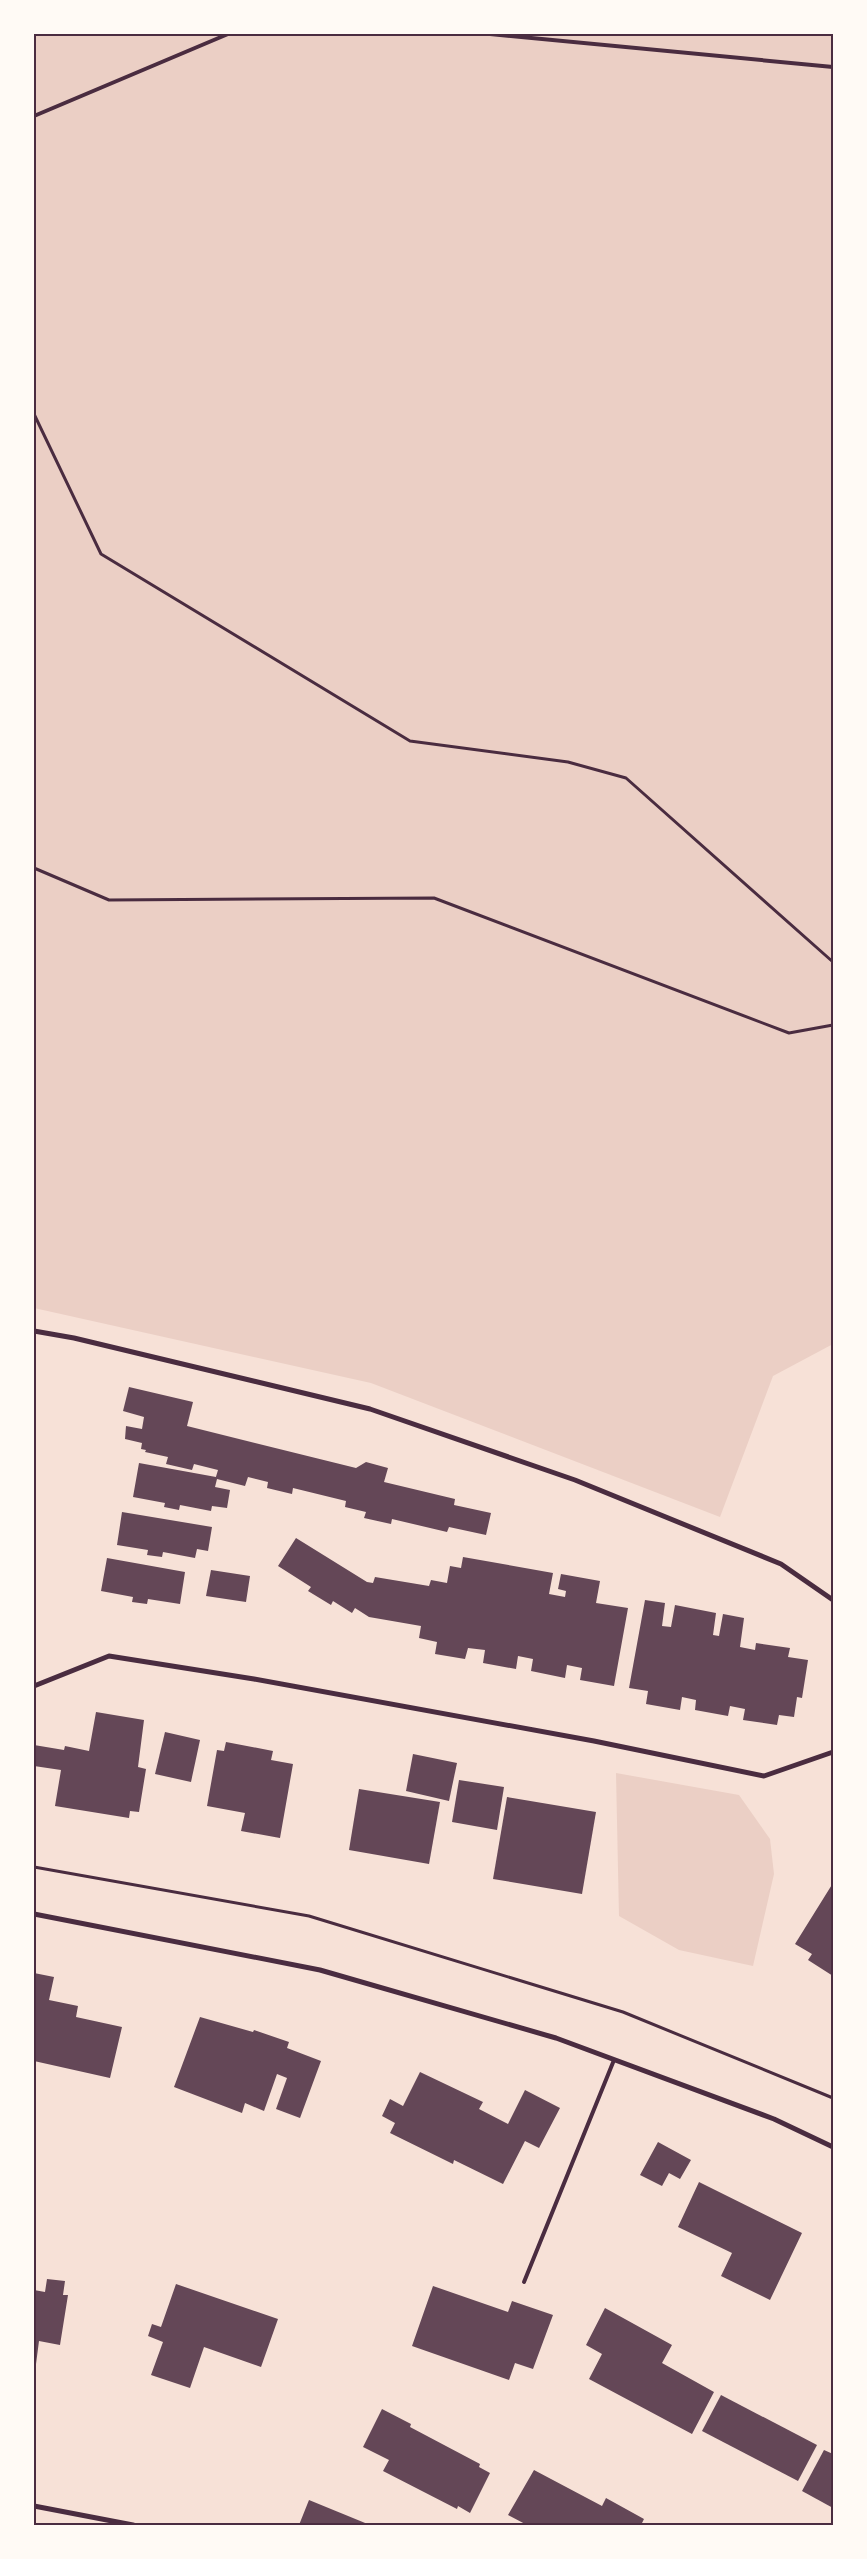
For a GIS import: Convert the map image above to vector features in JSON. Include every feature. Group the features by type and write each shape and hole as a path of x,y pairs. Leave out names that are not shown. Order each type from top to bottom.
{"street":[{"path":"34,1330 370,1409 575,1480 772,1560 833,1600"},
{"path":"34,1686 109,1656 263,1680 594,1741 764,1776 833,1752"},
{"path":"34,1914 320,1970 556,2038 774,2119 833,2147"},
{"path":"34,2506 133,2525"}],"lane":[{"path":"34,116 228,34"},
{"path":"490,34 833,67"},
{"path":"524,2282 614,2060"}],"path":[{"path":"34,414 101,554 410,741 568,762 626,778 833,962"},
{"path":"34,868 109,900 434,898 789,1033 833,1025"},
{"path":"34,1867 309,1916 623,2012 833,2098"}],"shaded area":[{"path":"34,34 833,34 833,1344 773,1376 720,1517 371,1383 34,1308"},
{"path":"616,1773 739,1795 770,1839 774,1874 753,1966 679,1950 619,1916"}],"building":[{"path":"129,1387 193,1402 187,1426 356,1468 366,1462 388,1468 384,1482 455,1499 454,1505 491,1513 486,1535 449,1527 447,1532 392,1519 391,1524 364,1518 366,1512 345,1507 346,1501 293,1488 292,1494 267,1488 268,1482 248,1477 245,1486 217,1479 215,1487 230,1490 227,1508 212,1506 211,1511 180,1505 179,1510 164,1507 165,1503 133,1497 139,1463 216,1477 218,1470 194,1464 192,1470 166,1464 168,1457 145,1452 146,1450 141,1449 142,1443 125,1439 126,1426 142,1429 144,1417 123,1411"},
{"path":"122,1512 212,1527 208,1551 197,1549 195,1558 163,1552 162,1557 147,1555 148,1550 117,1545"},
{"path":"296,1538 367,1582 373,1583 375,1577 429,1586 431,1580 447,1583 450,1566 461,1568 463,1557 553,1573 549,1594 565,1597 566,1591 558,1589 561,1574 600,1581 596,1603 628,1608 614,1686 580,1680 582,1668 567,1665 565,1678 531,1671 533,1659 518,1656 516,1669 483,1663 485,1650 468,1648 465,1659 435,1654 437,1642 419,1638 421,1626 369,1617 355,1608 352,1613 333,1601 331,1605 308,1591 311,1587 278,1566"},
{"path":"107,1558 185,1572 180,1604 148,1599 147,1604 132,1602 133,1597 101,1591"},
{"path":"211,1570 250,1576 246,1602 206,1596"},
{"path":"645,1600 665,1603 662,1626 671,1627 675,1605 716,1613 713,1635 719,1636 723,1614 744,1618 740,1647 755,1650 756,1643 790,1648 788,1657 808,1660 802,1698 797,1697 794,1717 779,1715 777,1725 743,1720 745,1709 730,1706 728,1716 695,1710 696,1700 682,1697 680,1710 646,1704 648,1691 629,1688"},
{"path":"96,1712 144,1720 138,1767 146,1769 139,1812 130,1811 129,1818 55,1806 61,1770 34,1766 34,1745 64,1750 65,1746 89,1751"},
{"path":"165,1732 200,1740 191,1782 155,1774"},
{"path":"226,1742 273,1751 271,1760 293,1764 280,1838 241,1831 245,1813 207,1806 217,1750 224,1751"},
{"path":"413,1754 457,1763 449,1801 406,1791"},
{"path":"459,1780 504,1787 497,1830 452,1822"},
{"path":"359,1789 440,1802 429,1864 349,1850"},
{"path":"507,1797 596,1812 582,1894 493,1879"},
{"path":"833,1883 833,1976 808,1960 812,1954 795,1944"},
{"path":"34,1973 54,1977 49,2000 78,2006 76,2017 122,2027 110,2078 34,2061"},
{"path":"200,2017 253,2032 254,2030 289,2042 287,2048 321,2061 300,2118 276,2109 287,2078 277,2074 264,2111 245,2103 242,2113 174,2087"},
{"path":"420,2072 483,2102 479,2109 508,2124 525,2090 560,2108 539,2148 525,2141 503,2184 454,2160 453,2164 390,2133 395,2123 382,2116 390,2099 403,2106"},
{"path":"658,2142 691,2160 680,2179 669,2173 662,2186 640,2175"},
{"path":"699,2182 802,2233 770,2300 721,2276 732,2253 678,2227"},
{"path":"47,2279 65,2281 63,2295 68,2295 60,2345 39,2341 36,2364 34,2364 34,2290 45,2292"},
{"path":"176,2284 278,2319 261,2367 204,2347 190,2388 151,2375 163,2342 148,2336 152,2324 161,2327"},
{"path":"433,2286 508,2312 512,2301 553,2315 533,2369 515,2363 509,2380 412,2346"},
{"path":"605,2308 672,2345 662,2363 714,2392 692,2434 589,2379 602,2354 586,2345"},
{"path":"721,2395 817,2445 798,2481 702,2431"},
{"path":"382,2409 411,2424 410,2427 480,2464 479,2467 490,2473 470,2513 458,2506 457,2509 383,2471 389,2460 363,2447"},
{"path":"824,2450 833,2454 833,2508 802,2491"},
{"path":"534,2470 602,2506 606,2498 644,2519 641,2525 527,2525 508,2515"},
{"path":"309,2500 370,2525 299,2525"}]}
